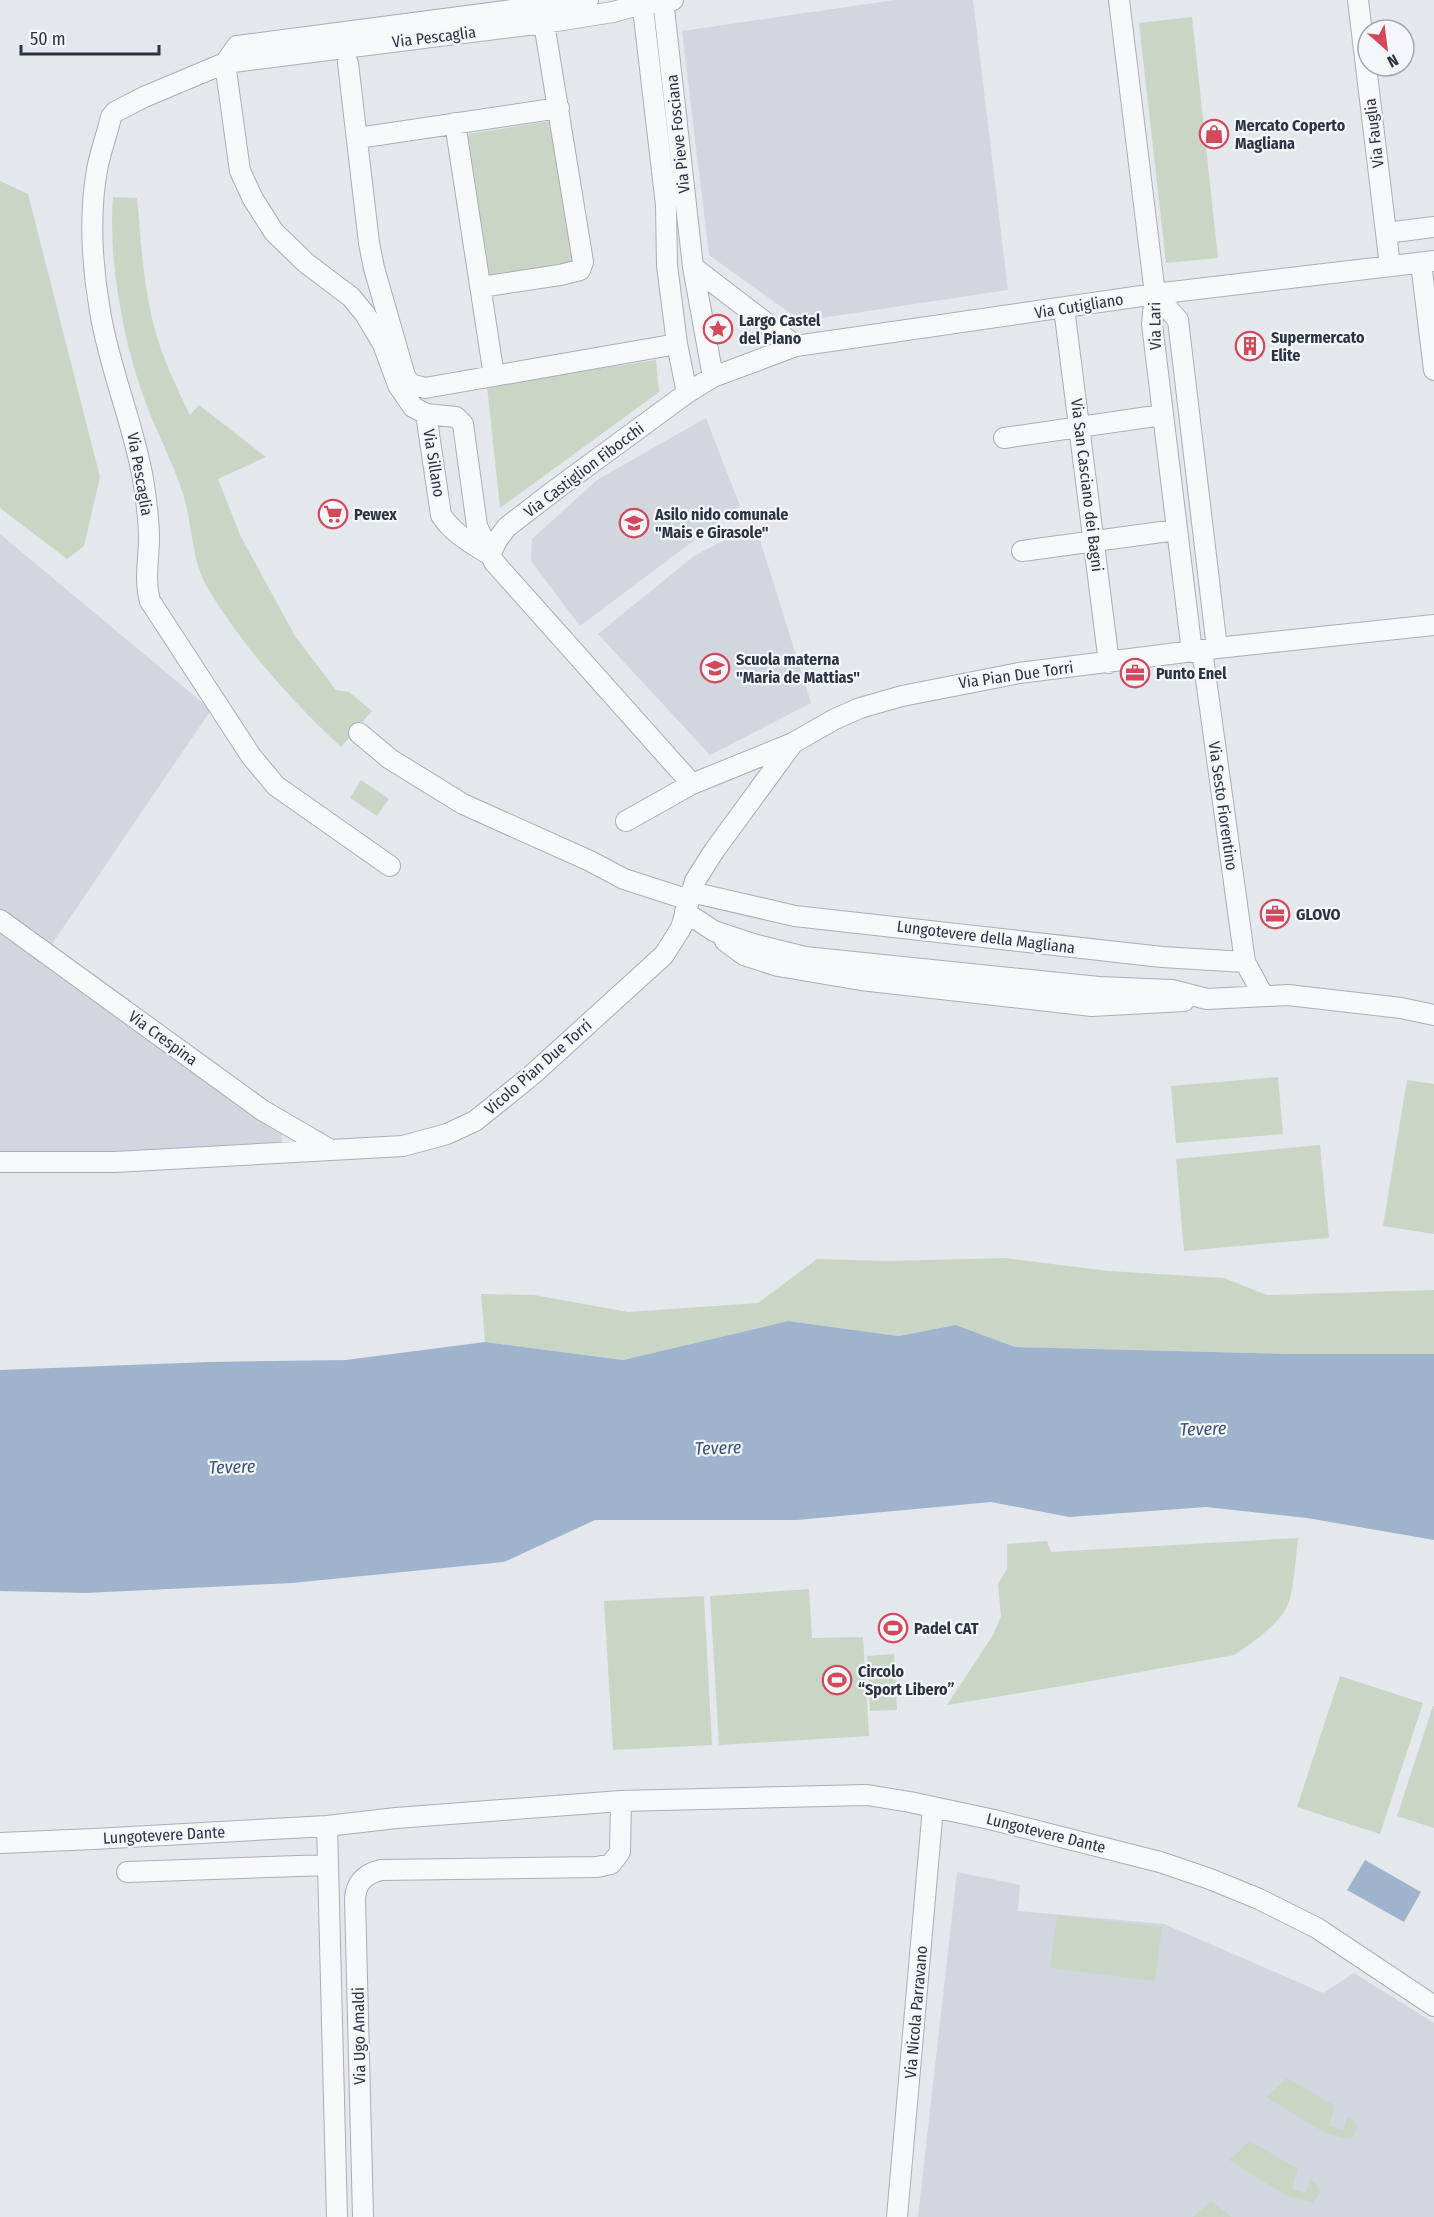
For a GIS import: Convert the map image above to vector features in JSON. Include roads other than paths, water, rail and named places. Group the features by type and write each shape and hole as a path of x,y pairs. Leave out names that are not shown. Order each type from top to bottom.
{"street":[{"name":"Via Pescaglia","path":"225,63 237,46 588,0"},
{"name":"Via Pescaglia","path":"390,866 292,799 267,776 251,756 156,613 148,594 149,533 142,477 133,433 99,310 93,239 93,204 97,170 111,117 115,112 144,97 225,63 544,23 613,12 637,1 666,0"},
{"name":"Via Pieve Fosciana","path":"666,0 693,267"},
{"name":"Via Lari","path":"1119,0 1155,294 1152,324 1176,530 1203,650"},
{"name":"Via Fauglia","path":"1358,0 1390,266"},
{"name":"Via Pieve Fosciana","path":"637,1 666,205 667,265 677,344"},
{"path":"481,287 560,275 580,270 583,262 544,23"},
{"path":"225,63 240,171 253,199 274,231 288,246 306,263 351,297 365,314 383,344 398,385 413,407 426,414"},
{"path":"348,63 374,268 405,376 411,384 426,388 677,344 687,393 713,377 796,346"},
{"path":"358,138 559,108"},
{"path":"455,123 495,375"},
{"path":"1386,233 1434,227"},
{"path":"1428,262 1434,370"},
{"name":"Via Cutigliano","path":"796,346 1155,294 1428,262"},
{"path":"693,267 796,346"},
{"path":"693,267 713,377"},
{"path":"1155,294 1178,320 1203,650"},
{"name":"Via San Casciano dei Bagni","path":"1064,308 1109,663"},
{"name":"Via Castiglion Fibocchi","path":"490,555 497,540 507,528 687,393"},
{"name":"Via Sillano","path":"490,555 454,531 441,515 426,414 456,417 463,424 477,526 494,562 580,662 692,784"},
{"path":"1004,438 1162,415"},
{"path":"1022,550 1176,530"},
{"name":"Via Pian Due Torri","path":"626,821 692,784 793,743 848,713 902,696 1008,675 1203,650 1434,625"},
{"name":"Via Sesto Fiorentino","path":"1203,650 1245,962"},
{"name":"Lungotevere della Magliana","path":"359,733 390,759 463,804 590,861 624,879 689,901 795,916 1162,957 1245,962"},
{"name":"Vicolo Pian Due Torri","path":"0,1162 116,1162 404,1146 447,1134 475,1121 532,1075 664,955 681,928 695,881 714,851 793,743"},
{"name":"Lungotevere della Magliana","path":"689,901 714,931 805,957 1098,987 1172,990 1207,999 1288,995 1401,1008 1434,1015"},
{"name":"Via Crespina","path":"0,920 262,1110 329,1149"},
{"path":"1245,962 1263,995"},
{"name":"Lungotevere Dante","path":"0,1843 327,1826 396,1818 621,1801 849,1795 885,1797 994,1820 1160,1862 1209,1879 1259,1899 1317,1928 1434,2006"},
{"name":"Via Ugo Amaldi","path":"363,2217 355,1899 359,1883 366,1875 381,1870 597,1867 611,1864 620,1852 621,1801"},
{"name":"Via Nicola Parravano","path":"897,2217 933,1807"},
{"path":"127,1872 328,1865 327,1826"},
{"name":"Via Ugo Amaldi","path":"328,1865 337,2217"},
{"path":"335,2092 360,2092"}],"water":[{"name":"Tevere","path":"788,1321 898,1336 956,1325 1015,1347 1293,1354 1434,1354 1434,1540 1307,1518 1206,1507 1069,1517 991,1502 797,1520 595,1520 504,1562 292,1583 86,1593 0,1591 0,1370 208,1362 346,1360 485,1342 623,1360"},
{"path":"1365,1860 1421,1892 1404,1922 1347,1890"}],"place":[{"name":"Mercato Coperto Magliana","path":"1214,134"},
{"name":"Largo Castel del Piano","path":"718,329"},
{"name":"Supermercato Elite","path":"1250,346"},
{"name":"Pewex","path":"333,514"},
{"name":"Asilo nido comunale \"Mais e Girasole\"","path":"634,523"},
{"name":"Scuola materna \"Maria de Mattias\"","path":"715,668"},
{"name":"Punto Enel","path":"1135,673"},
{"name":"GLOVO","path":"1275,914"},
{"name":"Padel CAT","path":"893,1628"},
{"name":"Circolo “Sport Libero”","path":"837,1680"}]}
